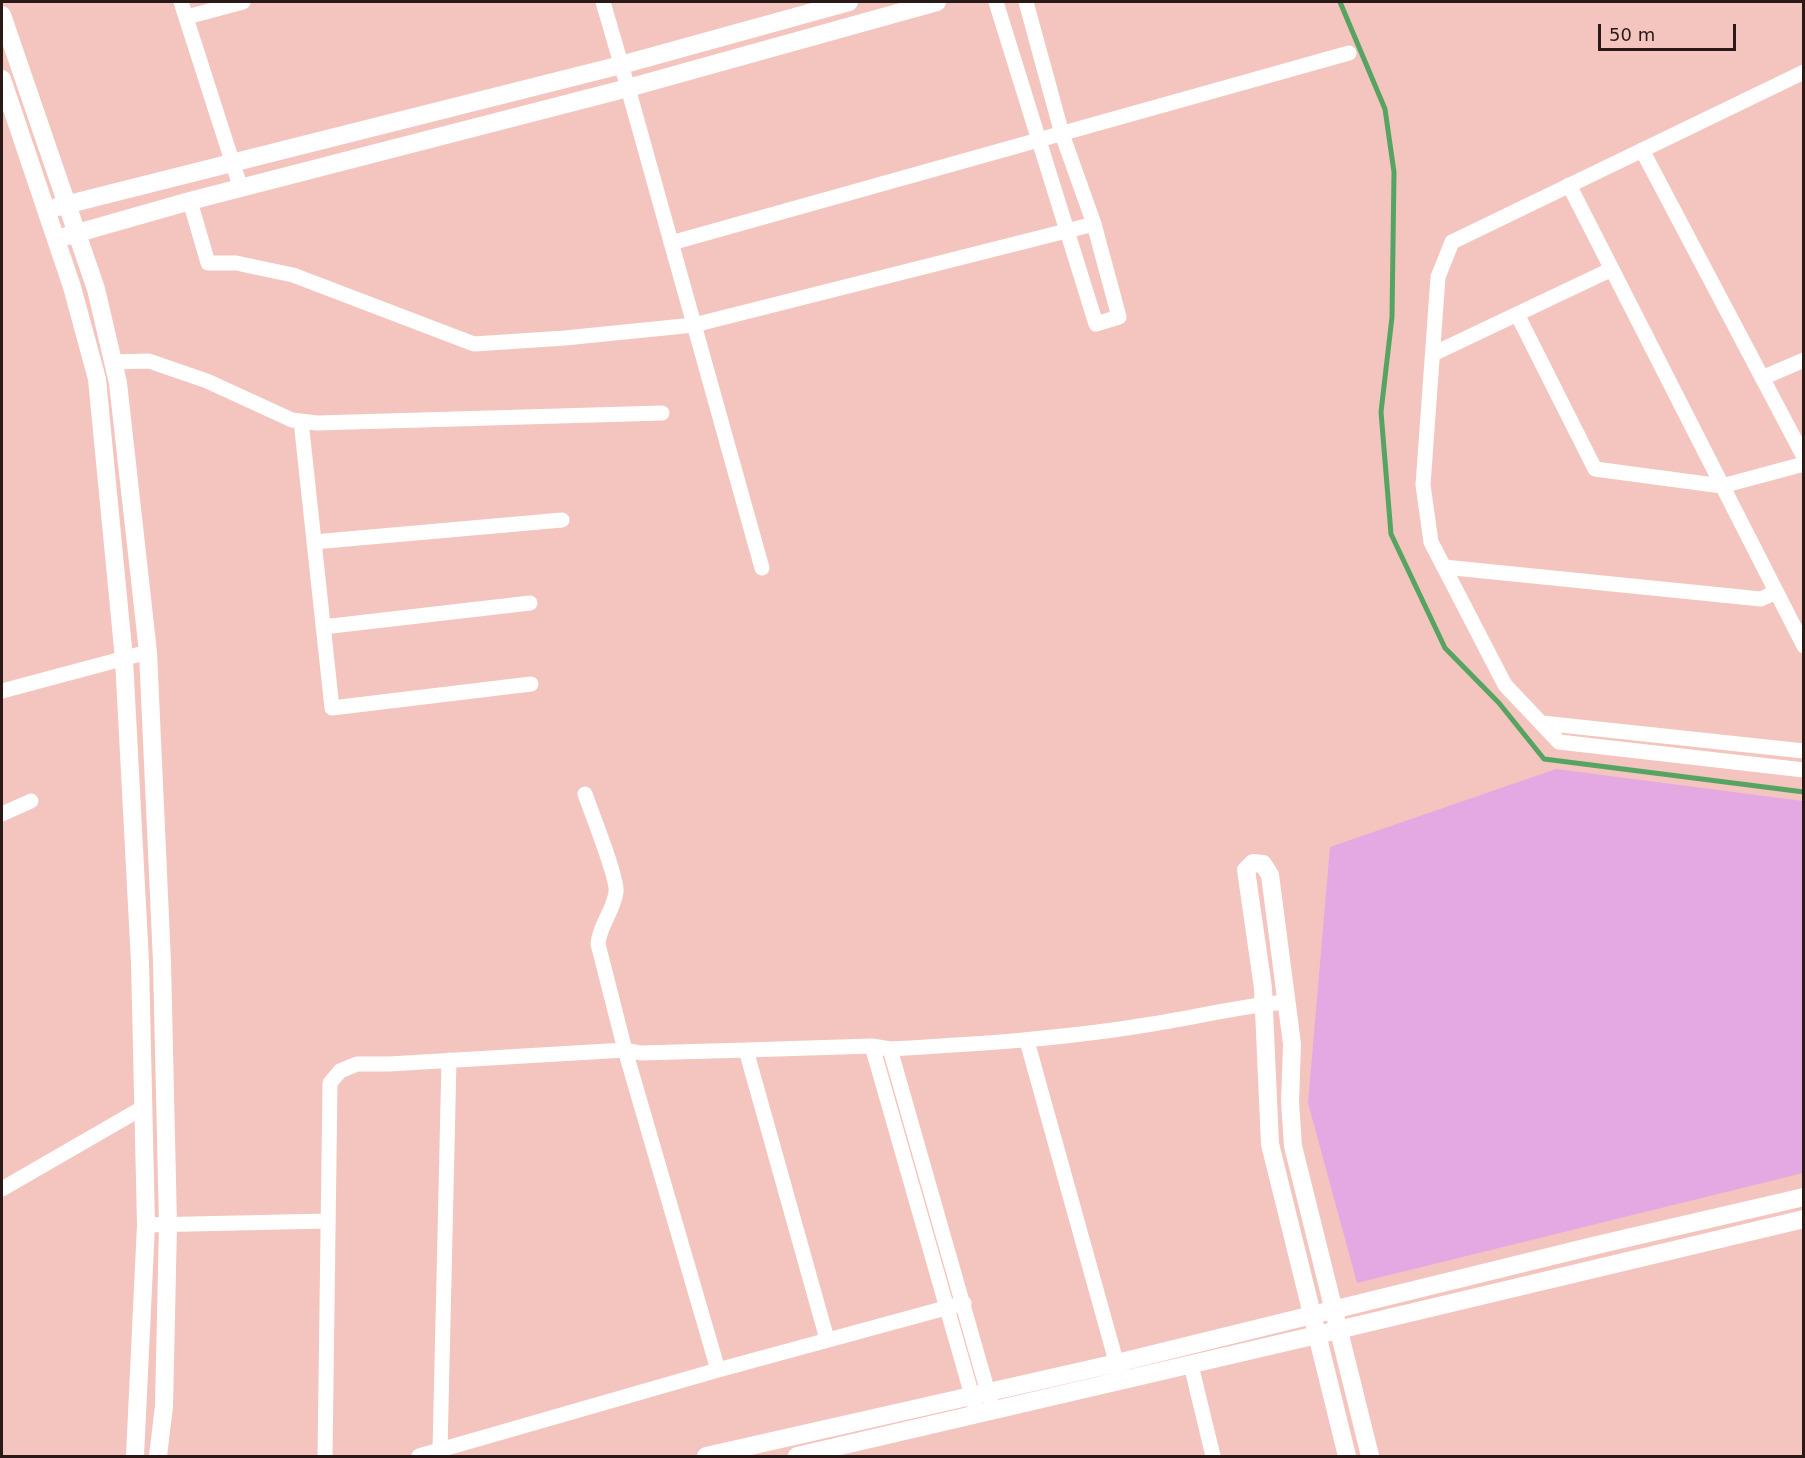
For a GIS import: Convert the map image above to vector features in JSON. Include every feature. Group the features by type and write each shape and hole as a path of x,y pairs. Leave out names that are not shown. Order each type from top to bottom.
{"street":[{"path":"181,2 241,189"},
{"path":"187,17 243,2"},
{"path":"603,2 762,568"},
{"path":"46,211 621,65 849,2"},
{"path":"56,239 190,201 628,88 937,2"},
{"path":"996,2 1096,324 1119,317 1094,224 1062,134 1026,2"},
{"path":"2,15 96,289 118,383 148,652 162,962 168,1225 164,1406 158,1456"},
{"path":"671,243 1349,53"},
{"path":"1803,72 1452,242 1438,277 1424,485 1431,542 1505,685 1559,742 1803,770"},
{"path":"2,79 6,109 56,239 72,287 97,379 124,659 140,963 146,1225 135,1456"},
{"path":"1642,150 1803,457"},
{"path":"1569,185 1803,646"},
{"path":"190,201 208,263 236,262 293,275 474,344 565,338 694,325 1094,224"},
{"path":"1433,354 1612,269"},
{"path":"1517,314 1595,469 1722,486 1803,464"},
{"path":"1762,378 1803,360"},
{"path":"113,362 149,362 207,381 291,420 317,423 662,413"},
{"path":"301,421 332,708 531,684"},
{"path":"314,542 562,520"},
{"path":"1444,567 1761,599 1776,592"},
{"path":"323,627 530,603"},
{"path":"2,691 148,652"},
{"path":"1542,723 1803,750"},
{"path":"585,794 617,889 613,907 598,944 625,1050 718,1370"},
{"path":"2,814 31,801"},
{"path":"1347,1456 1270,1144 1263,1004 1246,870 1253,863 1263,864 1270,875 1292,1044 1292,1138 1370,1456"},
{"path":"140,963 162,962"},
{"path":"325,1456 330,1083 340,1071 357,1064 625,1050 641,1053 872,1046 891,1048 1027,1041 1145,1026 1263,1004 1286,1002"},
{"path":"1027,1041 1121,1381"},
{"path":"872,1046 946,1308 980,1395"},
{"path":"891,1048 964,1303 985,1413"},
{"path":"746,1050 826,1340"},
{"path":"440,1451 448,1060"},
{"path":"2,1189 144,1107"},
{"path":"706,1456 1117,1363 1803,1197"},
{"path":"797,1456 1803,1219"},
{"path":"146,1225 328,1221"},
{"path":"419,1456 718,1370 964,1303"},
{"path":"1191,1365 1213,1456"}],"shaded area":[{"path":"1556,769 1803,801 1803,1173 1357,1283 1308,1103 1330,847"}],"waterway":[{"path":"1340,2 1385,109 1394,172 1392,317 1381,412 1391,534 1445,648 1499,703 1544,759 1804,792"}]}
